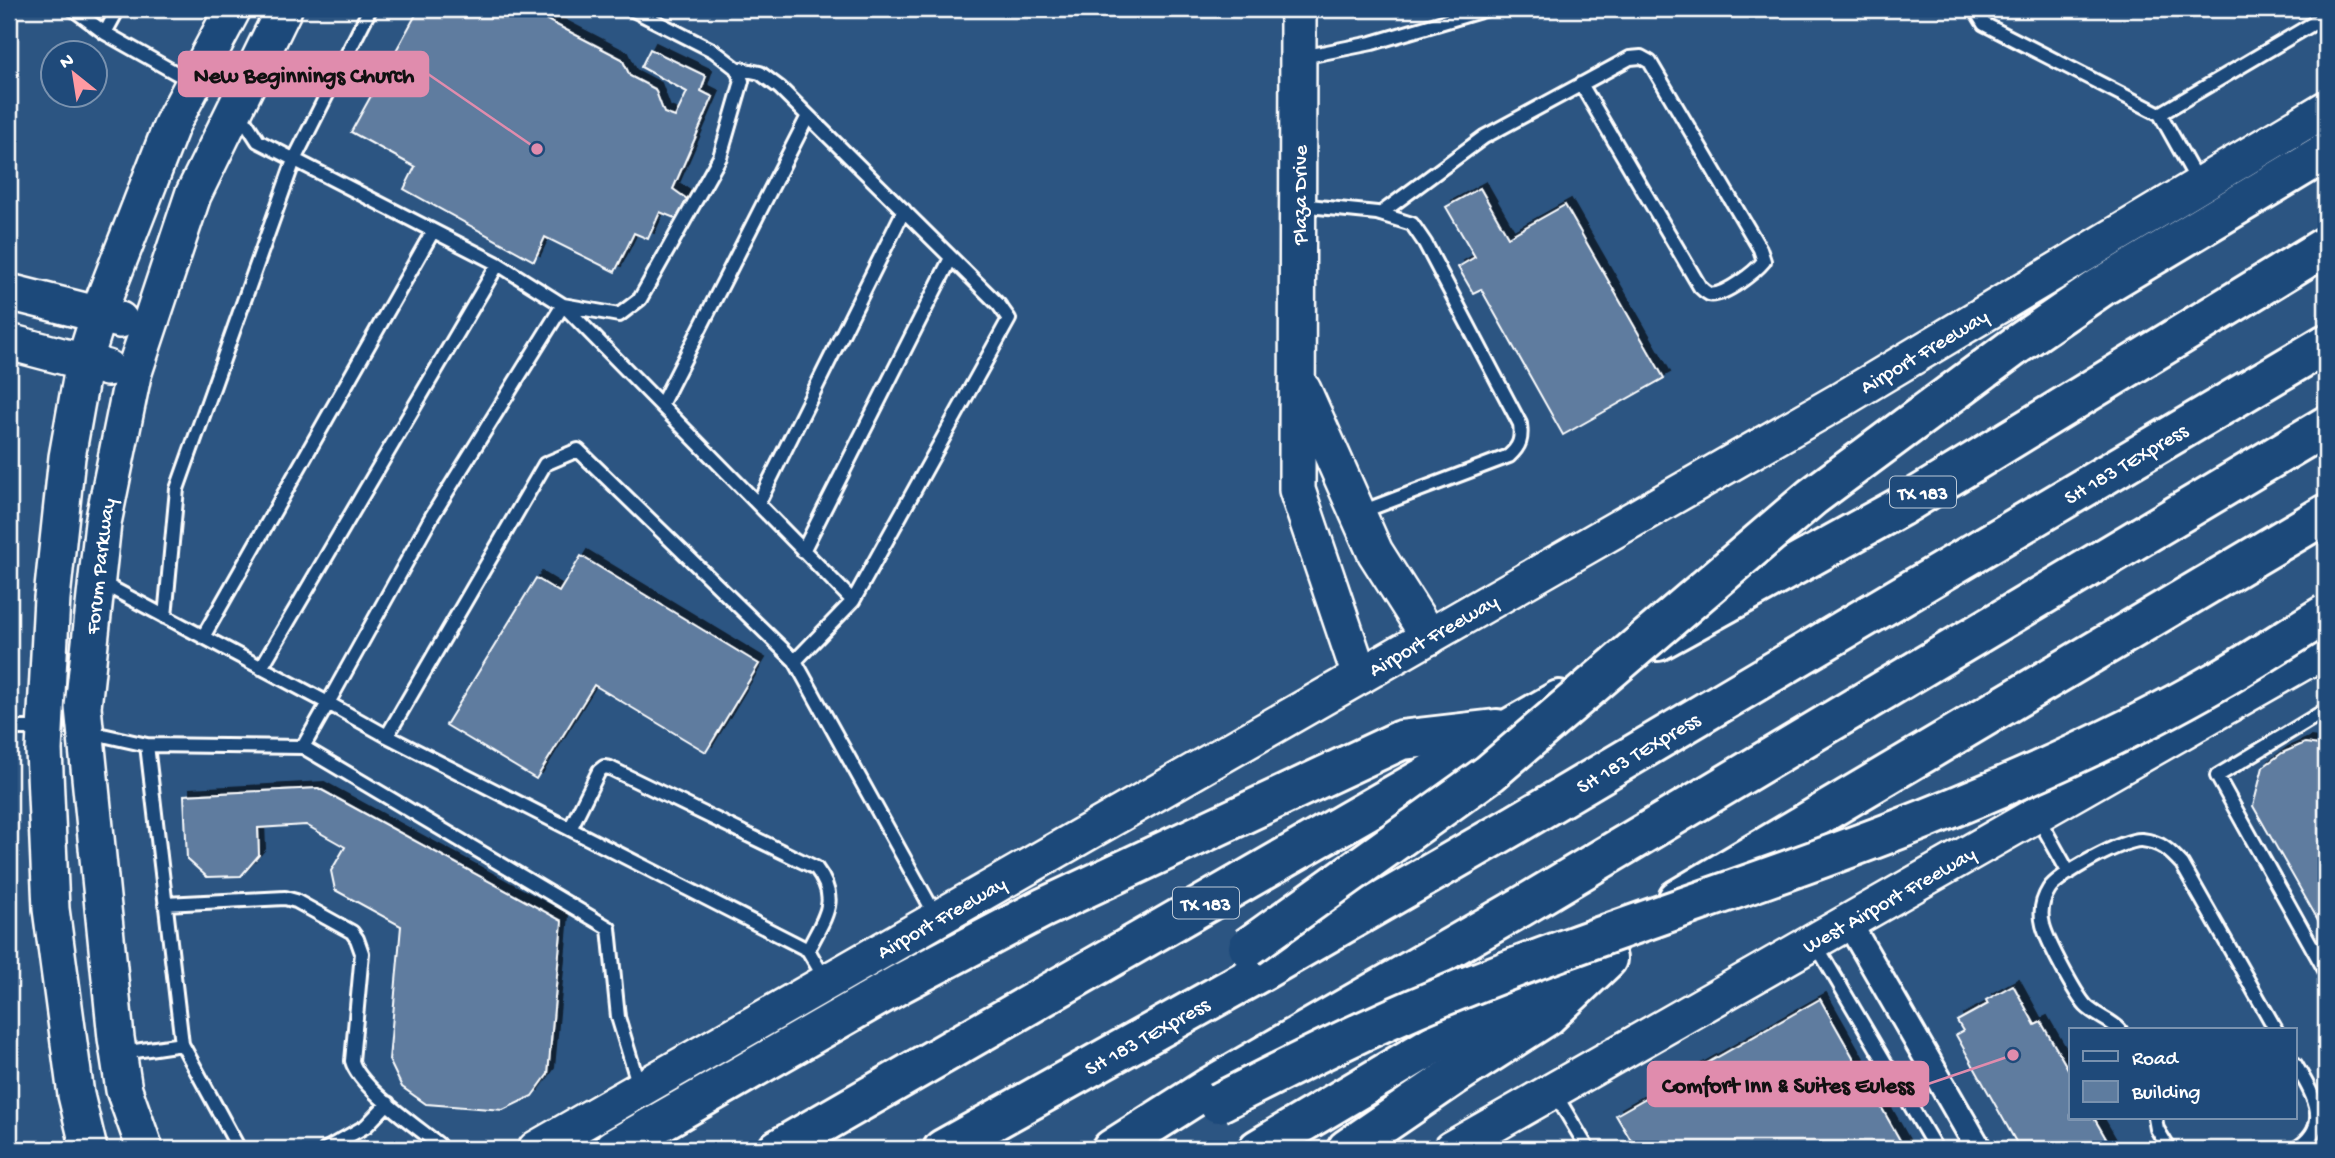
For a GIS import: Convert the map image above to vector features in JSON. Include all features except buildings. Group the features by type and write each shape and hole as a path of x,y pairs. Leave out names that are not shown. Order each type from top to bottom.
{"highway":[{"path":"1255,959 1490,773 1812,497 2018,344 2101,288 2326,152"},
{"name":"TX 183","path":"778,1149 1513,727 1665,636 1899,507 2326,246"},
{"name":"SH 183 TEXpress","path":"943,1149 1171,1020 1255,959 1513,826 2326,344"},
{"path":"1118,1149 1213,1095 1521,907 2326,426"},
{"path":"1258,1149 2326,514"},
{"path":"1112,1149 1213,1095 1438,998 1552,954 1849,848 2019,780 2113,736 2216,682 2326,614"},
{"path":"613,1149 901,983 1043,908 1389,745 1401,740 1513,727"},
{"path":"1347,1149 1547,1016 1657,912"}],"street":[{"name":"Forum Parkway","path":"89,1149 76,1094 51,909 44,750 55,572 67,457 85,362 99,314 172,124 233,9"},
{"name":"Forum Parkway","path":"145,1149 124,1090 118,1054 83,708 103,523 133,375 193,195 284,9"},
{"name":"Plaza Drive","path":"1298,9 1297,490 1360,677"},
{"path":"193,82 236,106"},
{"name":"Airport Freeway","path":"536,1149 1841,400 2326,109"},
{"path":"9,292 147,328"},
{"path":"9,342 133,375"},
{"name":"Plaza Drive","path":"1299,381 1375,552 1429,637"},
{"path":"55,572 97,580"},
{"name":"West Airport Freeway","path":"1451,1149 2325,654"},
{"path":"1849,923 1979,1149"},
{"path":"72,1059 118,1054"}],"lane":[{"path":"73,9 105,33 193,82"},
{"path":"105,33 118,9"},
{"path":"165,617 177,489 294,160 370,9"},
{"path":"631,9 714,51 736,68 760,73 780,88 999,305 1009,319 853,601 795,661"},
{"path":"1298,58 1372,43 1487,9"},
{"path":"1975,9 1984,24 2160,114 2200,185"},
{"path":"2160,114 2326,16"},
{"path":"1380,214 1484,137 1581,84 1630,58 1641,57 1650,62 1760,249 1764,261 1754,272 1718,294 1708,294 1700,287 1581,84"},
{"path":"563,305 619,314 640,299 720,157 742,81 736,68"},
{"path":"236,106 258,141 498,264 563,305 853,601"},
{"path":"661,405 808,116"},
{"path":"1299,205 1380,214 1412,224 1426,243 1520,424 1522,438 1518,448 1509,456 1358,513"},
{"path":"758,504 904,210"},
{"path":"203,637 433,231"},
{"path":"803,551 951,258"},
{"path":"261,668 498,264"},
{"path":"303,747 432,516 563,305"},
{"path":"387,736 545,464 578,450 795,661 938,919"},
{"path":"97,580 387,736 808,950 827,982"},
{"path":"2326,710 2217,776 2326,972"},
{"path":"9,728 46,727"},
{"path":"85,731 147,745 303,747 610,928 618,1017 640,1090"},
{"path":"147,745 182,1045 239,1149"},
{"path":"570,829 599,771 610,768 816,868 826,882 830,897 828,908 808,950"},
{"path":"2037,816 2070,873"},
{"path":"2118,1028 2084,1004 2050,946 2043,925 2041,906 2050,887 2070,873 2117,845 2140,839 2164,845 2182,864 2275,1028"},
{"path":"165,904 285,898 296,901 352,932 362,953 352,1061 358,1075 438,1144"},
{"path":"1815,942 1936,1149"},
{"path":"2098,1028 2099,1016"},
{"path":"118,1054 182,1045"},
{"path":"2295,1149 2314,1133 2318,1118 2317,1105 2296,1065"},
{"path":"1554,1091 1588,1149"},
{"path":"326,1149 366,1126 388,1103"},
{"path":"2155,1120 2157,1129 2169,1149"}],"place":[{"name":"New Beginnings Church","path":"537,149"},
{"name":"Comfort Inn & Suites Euless","path":"2013,1055"}]}
